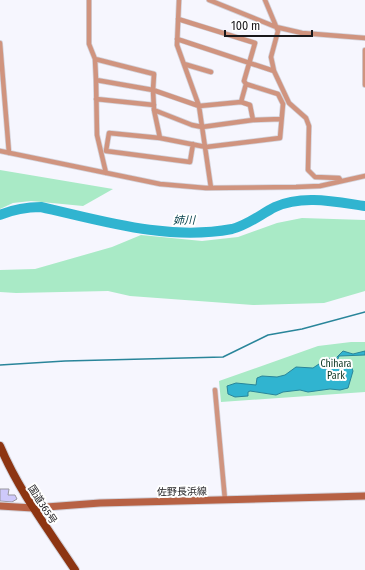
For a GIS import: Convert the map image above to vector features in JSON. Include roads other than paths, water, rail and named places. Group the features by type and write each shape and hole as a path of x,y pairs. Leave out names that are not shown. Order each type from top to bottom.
{"highway":[{"name":"国道365号","path":"0,446 10,468 33,508 75,570"}],"main road":[{"name":"佐野長浜線","path":"0,506 33,508 100,503 365,496"}],"street":[{"path":"89,0 89,44 95,59 96,135 106,173"},
{"path":"179,0 177,45 199,106 212,188"},
{"path":"209,0 276,27 302,33 365,38"},
{"path":"265,0 278,31 271,57 274,71 289,103 306,118 309,126 308,170 315,178 339,178 341,181"},
{"path":"178,19 255,43 244,81 246,84 242,102"},
{"path":"177,39 274,71"},
{"path":"0,43 8,153"},
{"path":"365,50 365,85"},
{"path":"95,59 154,74 154,108 160,138"},
{"path":"184,64 211,72"},
{"path":"96,80 153,90 199,106 242,102 250,105 253,120"},
{"path":"193,144 190,162 106,151 109,133 160,138 193,144 206,147 280,138 283,104 278,94 246,84"},
{"path":"96,98 154,108 192,125 202,127 253,120 281,119"},
{"path":"0,151 160,184 212,188 320,186 365,176"},
{"path":"215,390 225,500"}],"water":[{"path":"343,351 353,354 365,351 365,355 339,356 337,361 339,363 341,361 350,363 353,371 348,388 308,392 300,390 283,392 276,395 250,391 248,392 248,396 235,397 228,394 227,386 236,383 256,385 257,378 262,376 277,377 285,375 296,367 313,368 328,358 334,360"}],"waterway":[{"name":"姉川","path":"0,215 10,211 30,207 41,207 135,228 183,233 232,229 249,222 275,207 285,203 297,201 320,200 365,206"},
{"path":"0,365 65,361 223,357 268,335 302,329 365,312"}],"park label":[{"name":"Chihara Park","path":"336,368"}]}
